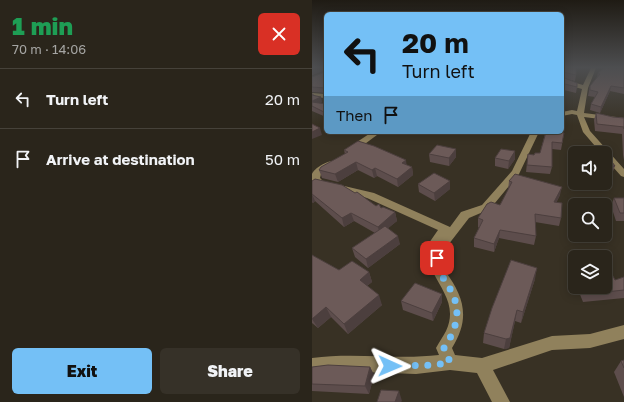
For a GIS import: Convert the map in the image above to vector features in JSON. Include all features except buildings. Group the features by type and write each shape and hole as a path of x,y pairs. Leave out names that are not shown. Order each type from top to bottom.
{"street":[{"path":"581,87 585,88 580,115 587,132 624,174"},
{"path":"312,95 324,96"},
{"path":"564,114 572,112 580,115 624,121"},
{"path":"374,134 317,173 314,178 314,182 347,188 378,197 445,229 426,256 437,258 441,263 439,272 449,286 458,311 452,335 444,348 450,362"},
{"path":"437,258 440,248 465,215 486,207 516,172 534,134"},
{"path":"312,366 334,363 416,366 450,362 482,366 552,343 590,341 624,332"},
{"path":"482,366 501,402"}],"route":[{"path":"390,366 435,365 450,362 444,348 452,335 458,311 449,286 439,272 441,263 437,258"}]}
